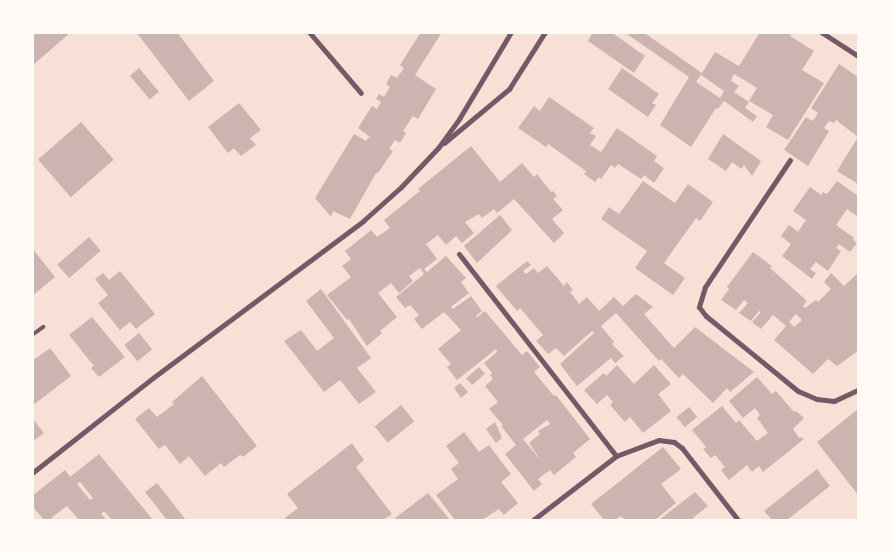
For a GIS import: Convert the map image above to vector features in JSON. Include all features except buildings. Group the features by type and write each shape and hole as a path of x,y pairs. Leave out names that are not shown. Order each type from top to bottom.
{"street":[{"path":"309,32 360,93"},
{"path":"438,148 459,119 511,32"},
{"path":"32,473 154,377 363,221 401,187 438,148 509,90 545,32"},
{"path":"821,32 858,56"},
{"path":"790,160 705,287 699,307 706,316 798,391 817,399 834,401 858,390"},
{"path":"459,254 616,456"},
{"path":"533,520 616,456 659,440 674,442 682,448 738,520"}],"lane":[{"path":"32,335 43,327"}]}
